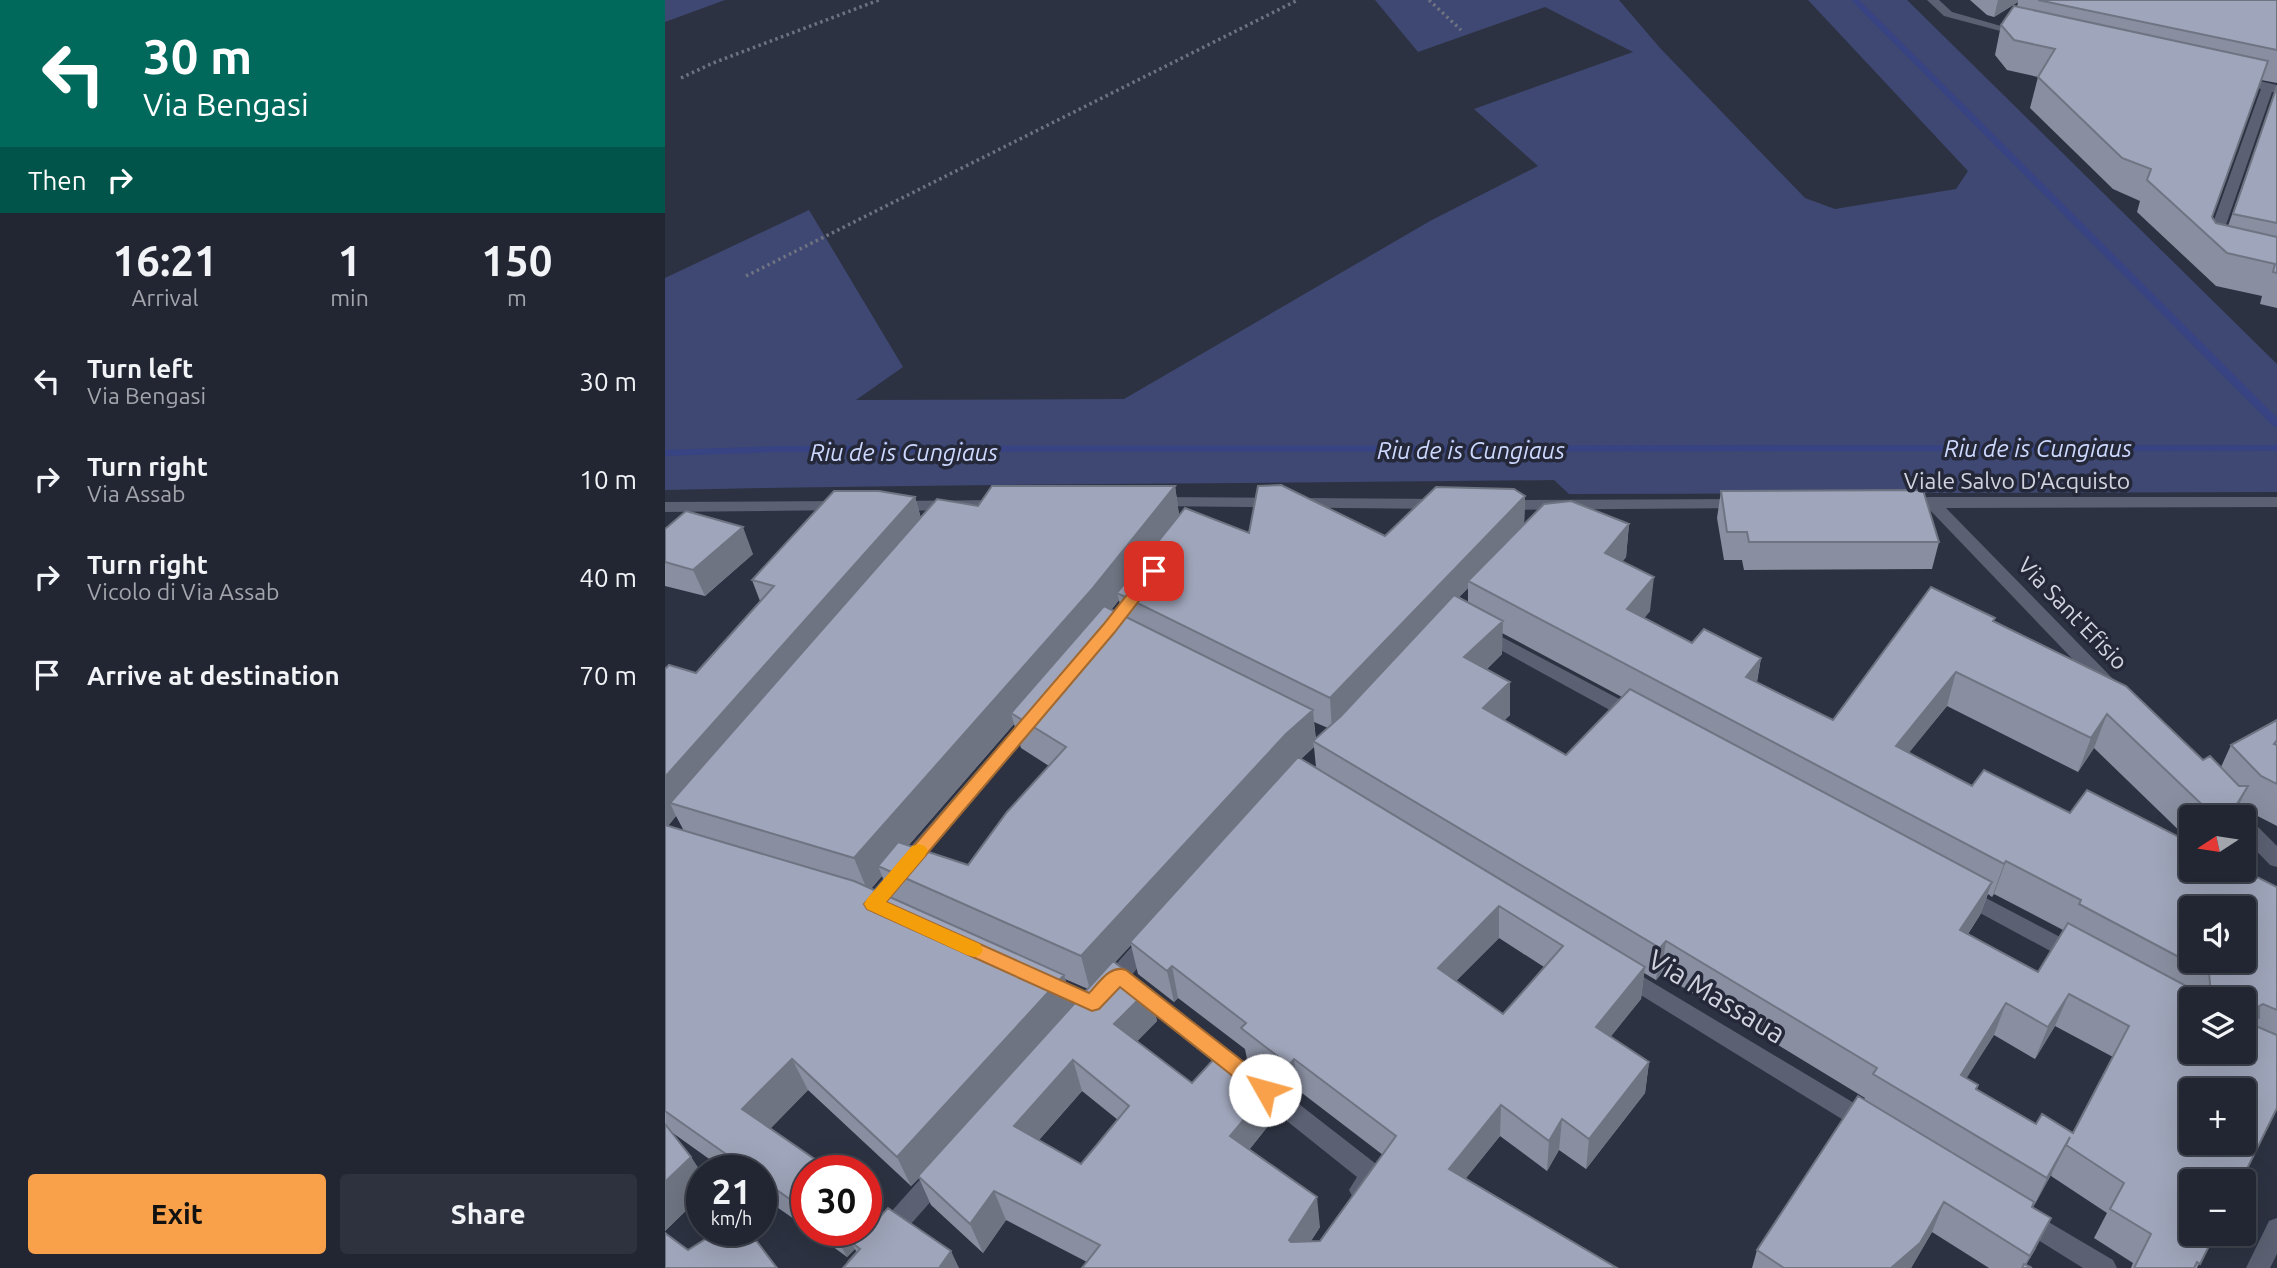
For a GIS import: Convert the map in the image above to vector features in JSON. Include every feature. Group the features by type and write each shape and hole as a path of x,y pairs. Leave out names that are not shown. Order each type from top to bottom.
{"street":[{"path":"1933,0 1948,14 2032,36"},
{"path":"1993,27 2013,14"},
{"path":"2224,253 2210,250 2272,88 2228,78"},
{"path":"1192,524 1210,501"},
{"path":"1140,502 1453,504"},
{"name":"Via Sant'Efisio","path":"1931,502 2119,696"},
{"name":"Viale Salvo D'Acquisto","path":"1890,503 2277,502"},
{"path":"886,506 1014,504"},
{"path":"1480,504 1753,504"},
{"path":"942,525 958,505"},
{"path":"1543,524 1561,505"},
{"path":"665,507 858,506"},
{"path":"1462,622 1656,727"},
{"path":"898,915 867,902 1045,703"},
{"path":"2256,837 2277,859"},
{"path":"1948,886 2094,965"},
{"path":"1074,1023 1164,925"},
{"name":"Via Massaua","path":"1607,964 1880,1130"},
{"path":"1119,975 1372,1175 1351,1206"},
{"path":"1031,976 1092,1003"},
{"path":"856,1268 956,1156"},
{"path":"2010,1210 2105,1268"},
{"path":"2258,1268 2277,1229"}],"path":[{"path":"681,78 713,63 879,0"},
{"path":"745,276 1298,0"},
{"path":"1429,0 1461,30"}],"shaded area":[{"path":"665,0 725,0 665,22"},
{"path":"1375,0 1619,0 1660,48 1805,198 1835,209 1956,189 1968,171 1808,0 1907,0 2277,364 2277,492 1569,494 1554,480 665,490 665,278 809,210 903,367 856,400 1124,399 1430,221 1538,166 1474,109 1633,52 1545,7 1418,52"}],"building":[{"path":"2038,0 2277,0 2277,50"},
{"path":"2014,6 2268,61 2212,217 2216,223 2277,237 2277,273 2273,272 2275,264 2227,253 2147,180 2151,169 2122,158 2038,77 2055,49 2014,40 2001,25"},
{"path":"2277,86 2277,223 2233,214"},
{"path":"1281,485 1385,536 1436,487 1514,489 1525,496 1330,698 1117,593 1185,508 1249,533 1258,486"},
{"path":"992,486 1175,486 1093,588 854,858 670,803 937,499 978,506"},
{"path":"1923,490 1939,542 1749,542 1747,532 1727,532 1721,491"},
{"path":"834,491 879,491 915,497 665,777 665,669 669,665 696,673 774,586 752,580"},
{"path":"1571,501 1629,524 1605,553 1654,577 1627,609 1692,643 1704,629 1761,658 1746,677 1833,720 1931,587 1995,618 1993,621 2126,686 2203,760 2210,756 2239,786 2248,786 2236,805 2202,805 2107,714 2091,738 1956,672 1896,746 1972,786 1984,770 2070,813 2087,790 2179,837 2179,882 2256,882 2256,876 2277,887 2277,1010 2263,1004 2259,1006 2259,1018 2256,1018 2256,987 2210,987 2209,973 2256,973 2256,896 2179,896 2179,957 2079,904 2081,900 2006,861 2004,864 1468,581 1544,504"},
{"path":"686,511 743,527 693,570 665,562 665,529"},
{"path":"1454,595 1503,621 1464,657 1510,682 1483,708 1566,755 1630,689 1992,882 1960,930 2038,972 2068,923 2188,987 2179,987 2179,1064 2256,1064 2256,1026 2277,1035 2277,1108 2256,1151 2256,1078 2179,1078 2179,1155 2254,1155 2247,1169 2179,1169 2179,1246 2209,1246 2200,1264 2197,1262 2194,1268 2134,1268 2151,1234 2110,1209 2124,1183 2066,1145 2070,1137 2047,1178 1873,1074 1877,1068 1666,941 1660,948 1313,741 1341,716","holes":["2069,994 2129,1026 2073,1133 2042,1114 2036,1124 1976,1089 1978,1085 1961,1075 2006,1003 2048,1027"]},
{"path":"1104,606 1313,710 1286,734 1081,956 878,866 898,842 968,865 1007,812 1066,747 1011,713"},
{"path":"2277,720 2277,740 2274,744 2277,745 2277,784 2261,776 2231,745"},
{"path":"1298,757 1645,967 1596,1027 1649,1062 1589,1139 1562,1119 1549,1141 1501,1105 1449,1169 1617,1268 1082,1268 1100,1245 994,1191 970,1224 918,1176 1113,961 1149,989 1114,1024 1192,1083 1224,1048 1272,1086 1230,1136 1317,1197 1289,1240 1291,1242 1320,1241 1396,1136 1294,1059 1289,1065 1241,1028 1246,1023 1172,966 1167,971 1130,942","holes":["1499,906 1563,946 1503,1014 1438,968","1073,1060 1129,1106 1081,1164 1014,1126"]},
{"path":"665,825 854,881 1064,975 897,1157 792,1059 742,1109 809,1155 791,1155 791,1200 777,1190 777,1155 727,1155 665,1111"},
{"path":"1858,1096 2034,1202 2032,1207 2051,1218 2030,1256 1944,1202 1920,1243 1891,1268 1784,1268 1757,1250"},
{"path":"665,1124 689,1155 686,1155 686,1162 665,1182"},
{"path":"888,1208 951,1251 939,1268 843,1268 860,1249 856,1246 882,1246 882,1215"},
{"path":"665,1233 688,1250 694,1246 760,1246 777,1268 665,1268"}],"waterway":[{"path":"1855,0 2277,424"},
{"name":"Riu de is Cungiaus","path":"665,453 775,449 2277,448"}],"slow traffic":[{"path":"919,851 873,904 974,950"}],"route":[{"path":"1154,571 1108,629 873,904 1092,1003 1119,975 1265,1090"}]}
